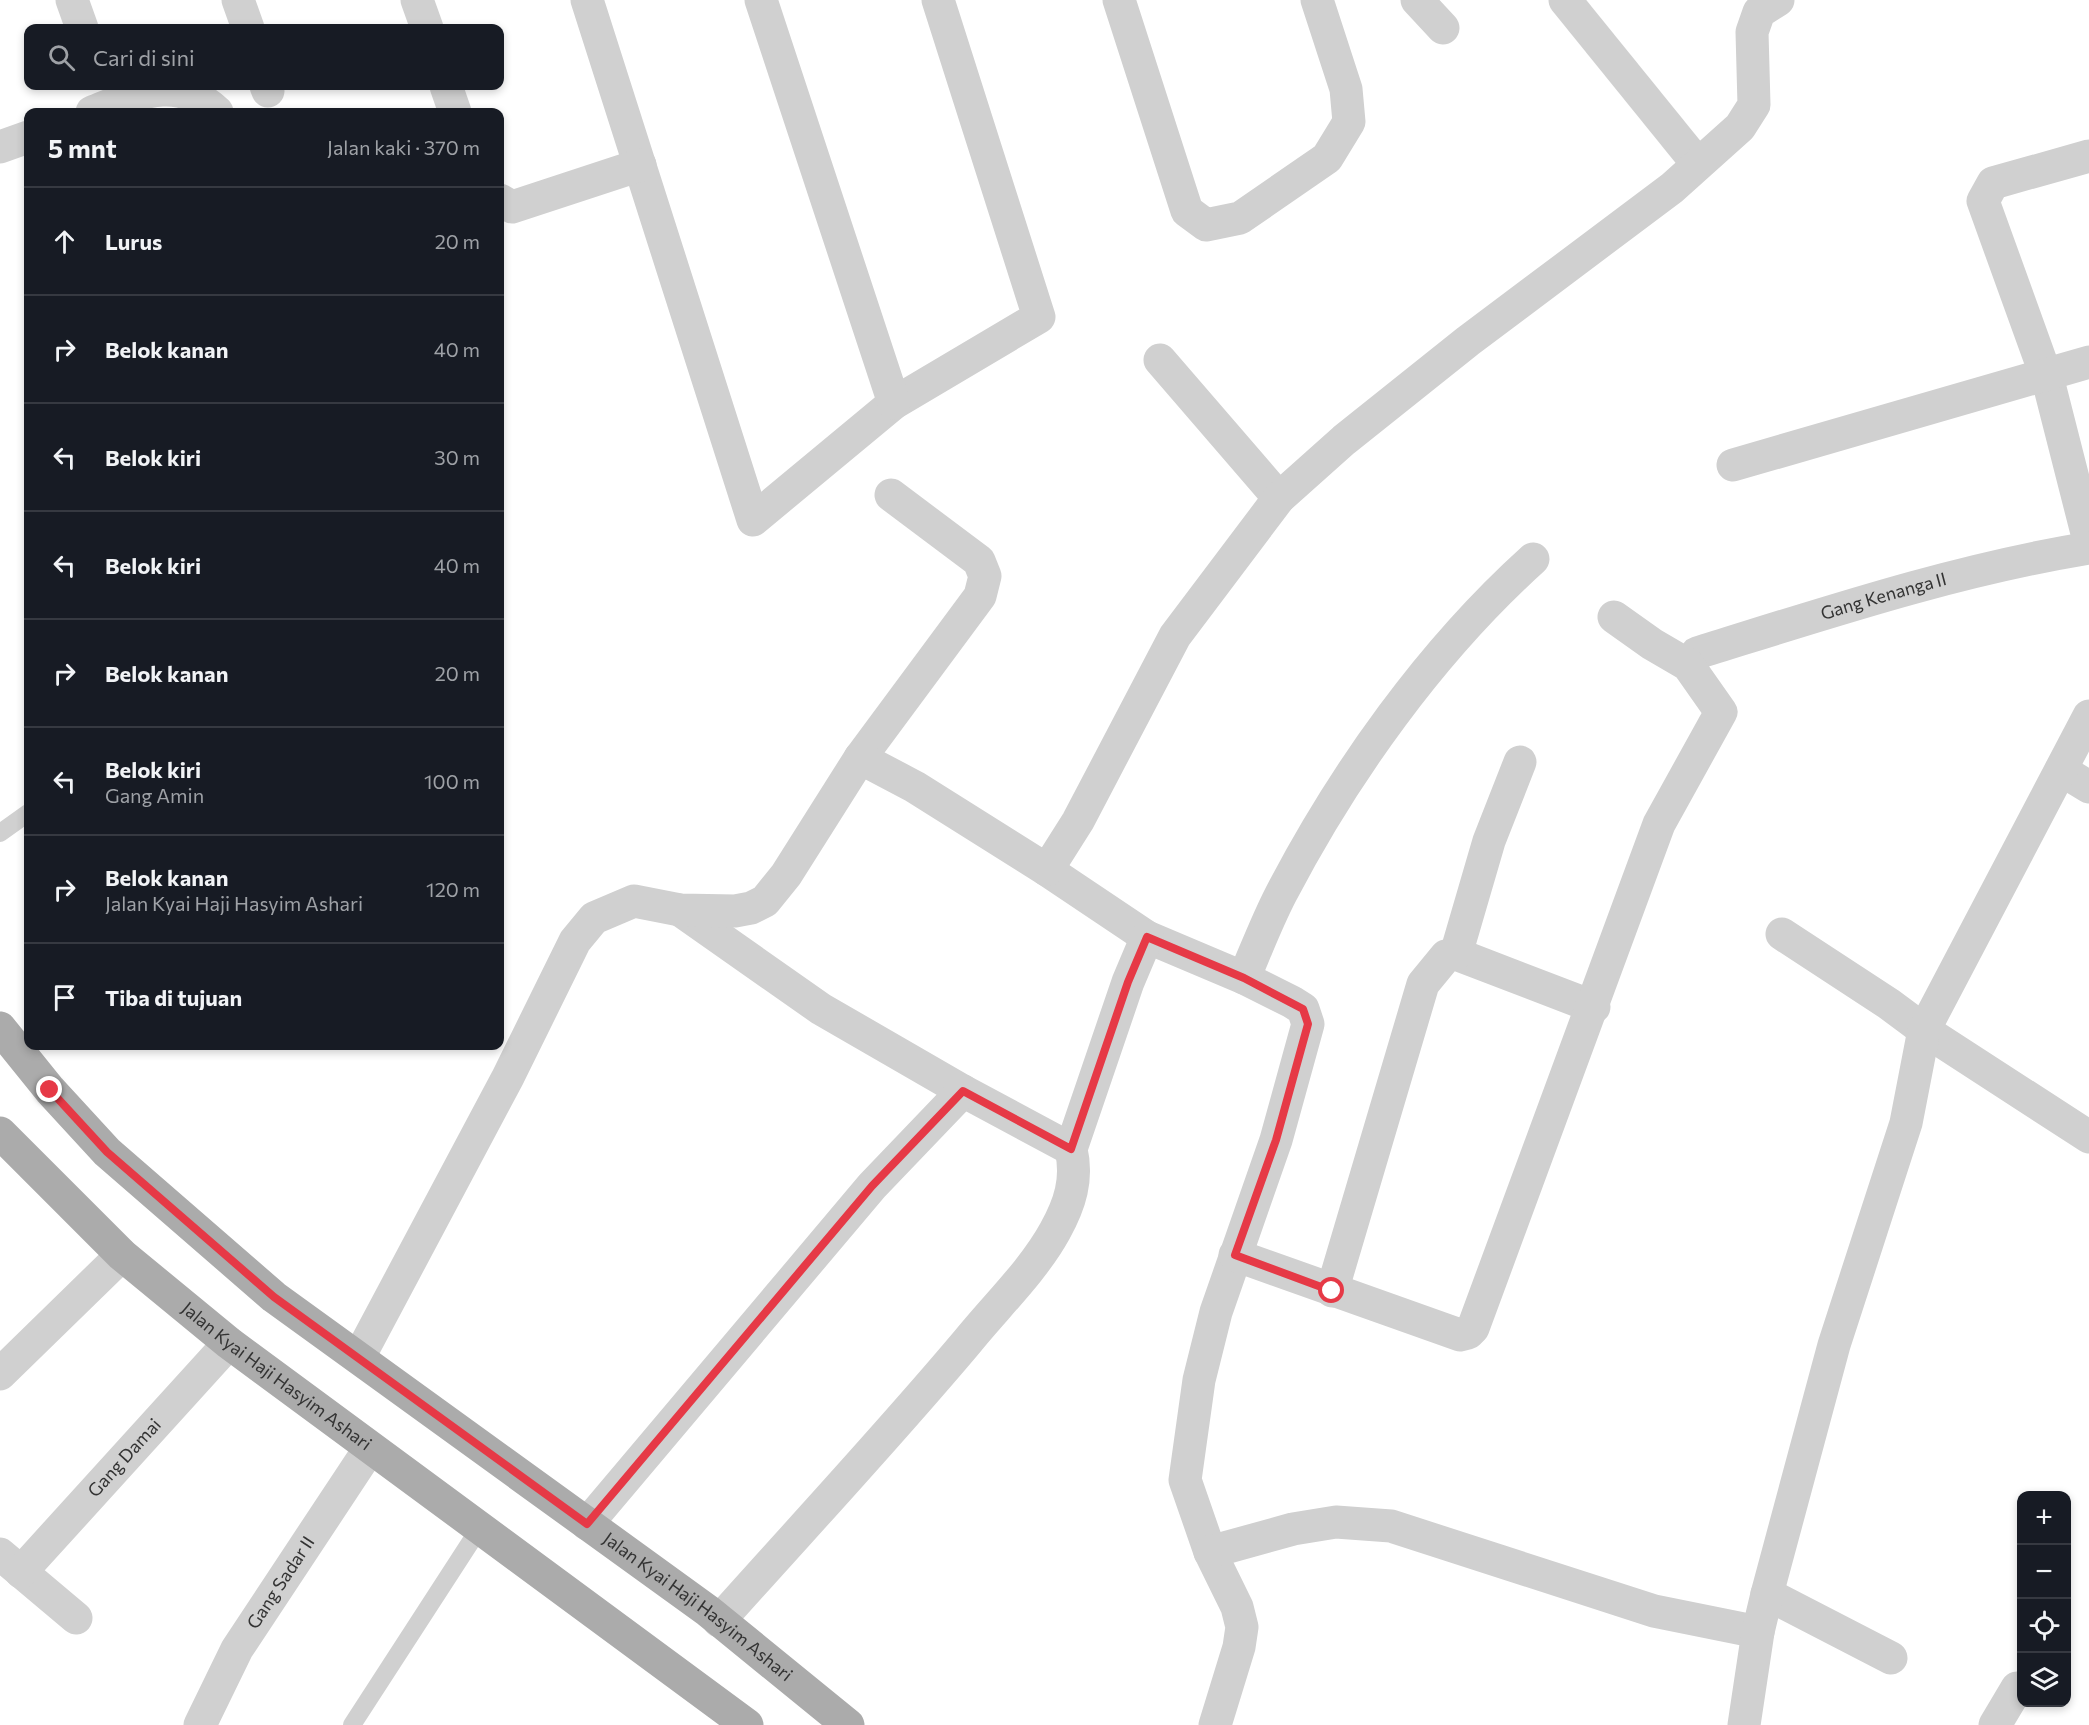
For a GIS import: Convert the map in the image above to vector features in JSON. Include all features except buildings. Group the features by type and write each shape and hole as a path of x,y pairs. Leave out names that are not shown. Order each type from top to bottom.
{"main road":[{"name":"Jalan Kyai Haji Hasyim Ashari","path":"0,1028 50,1090 107,1152 274,1297 719,1621 848,1725"},
{"name":"Jalan Kyai Haji Hasyim Ashari","path":"0,1133 122,1255 229,1343 747,1725"}],"street":[{"path":"72,0 81,24"},
{"path":"238,0 247,24"},
{"path":"417,0 426,24"},
{"path":"587,0 753,520 894,403 1039,317 938,0"},
{"path":"761,0 894,403"},
{"path":"1119,0 1187,211 1206,225 1240,218 1327,158 1349,122 1346,89 1317,0"},
{"path":"1417,0 1443,28"},
{"path":"1565,0 1697,163"},
{"path":"1047,870 1078,821 1175,636 1279,498 1344,440 1459,348 1672,188 1697,163 1717,150 1740,127 1754,105 1752,32 1759,12 1778,0"},
{"path":"104,108 157,90"},
{"path":"176,90 187,92 204,100 213,108"},
{"path":"447,90 454,108"},
{"path":"0,147 24,138"},
{"path":"2089,156 1993,183 1983,201 2046,375 2089,541"},
{"path":"504,202 512,207 640,165"},
{"path":"1160,360 1279,498"},
{"path":"1733,465 2089,362"},
{"path":"359,1358 508,1077 575,941 594,918 634,901 680,910 735,912 765,901 786,875 860,758 980,596 985,576 979,561 891,495"},
{"name":"Gang Kenanga II","path":"1688,665 1697,653 1816,616 1958,575 2089,548"},
{"path":"1244,978 1281,894 1347,782 1425,674 1491,597 1533,559"},
{"path":"1235,1255 1460,1335 1468,1333 1473,1328 1594,1007 1659,824 1720,716 1719,708 1688,665 1652,644 1614,617"},
{"path":"1744,1725 1758,1632 1767,1594 1834,1345 1906,1123 1923,1030 2089,716"},
{"path":"860,758 915,787 1047,870 1147,937 1244,978 1303,1009 1308,1024 1276,1140 1235,1255 1198,1380 1185,1480 1210,1552 1237,1607 1242,1627 1239,1647 1215,1725"},
{"path":"1456,954 1489,841 1520,762"},
{"path":"2061,770 2089,787"},
{"path":"680,910 821,1009 963,1091 1071,1149"},
{"path":"1782,934 1889,1004 1923,1030 2089,1137"},
{"path":"719,1621 943,1371 1029,1267 1054,1232 1073,1188 1076,1167 1071,1149 1128,982 1147,937"},
{"path":"1332,1291 1423,984 1446,956 1456,954 1594,1007"},
{"path":"587,1524 872,1186 963,1091"},
{"path":"0,1374 122,1255"},
{"name":"Gang Damai","path":"10,1563 229,1343"},
{"name":"Gang Sadar II","path":"200,1725 237,1649 370,1448"},
{"path":"1210,1552 1293,1529 1326,1524 1391,1526 1654,1611 1758,1632"},
{"path":"10,1563 76,1618"},
{"path":"1767,1594 1891,1658"},
{"path":"1995,1725 2017,1690"}],"lane":[{"path":"0,832 24,816"},
{"path":"352,1725 479,1529"}],"route":[{"path":"50,1090 107,1152 218,1251 274,1297 494,1459 587,1524 872,1186 963,1091 1071,1149 1128,982 1147,937 1244,978 1303,1009 1308,1024 1276,1140 1235,1255 1332,1291"}]}
